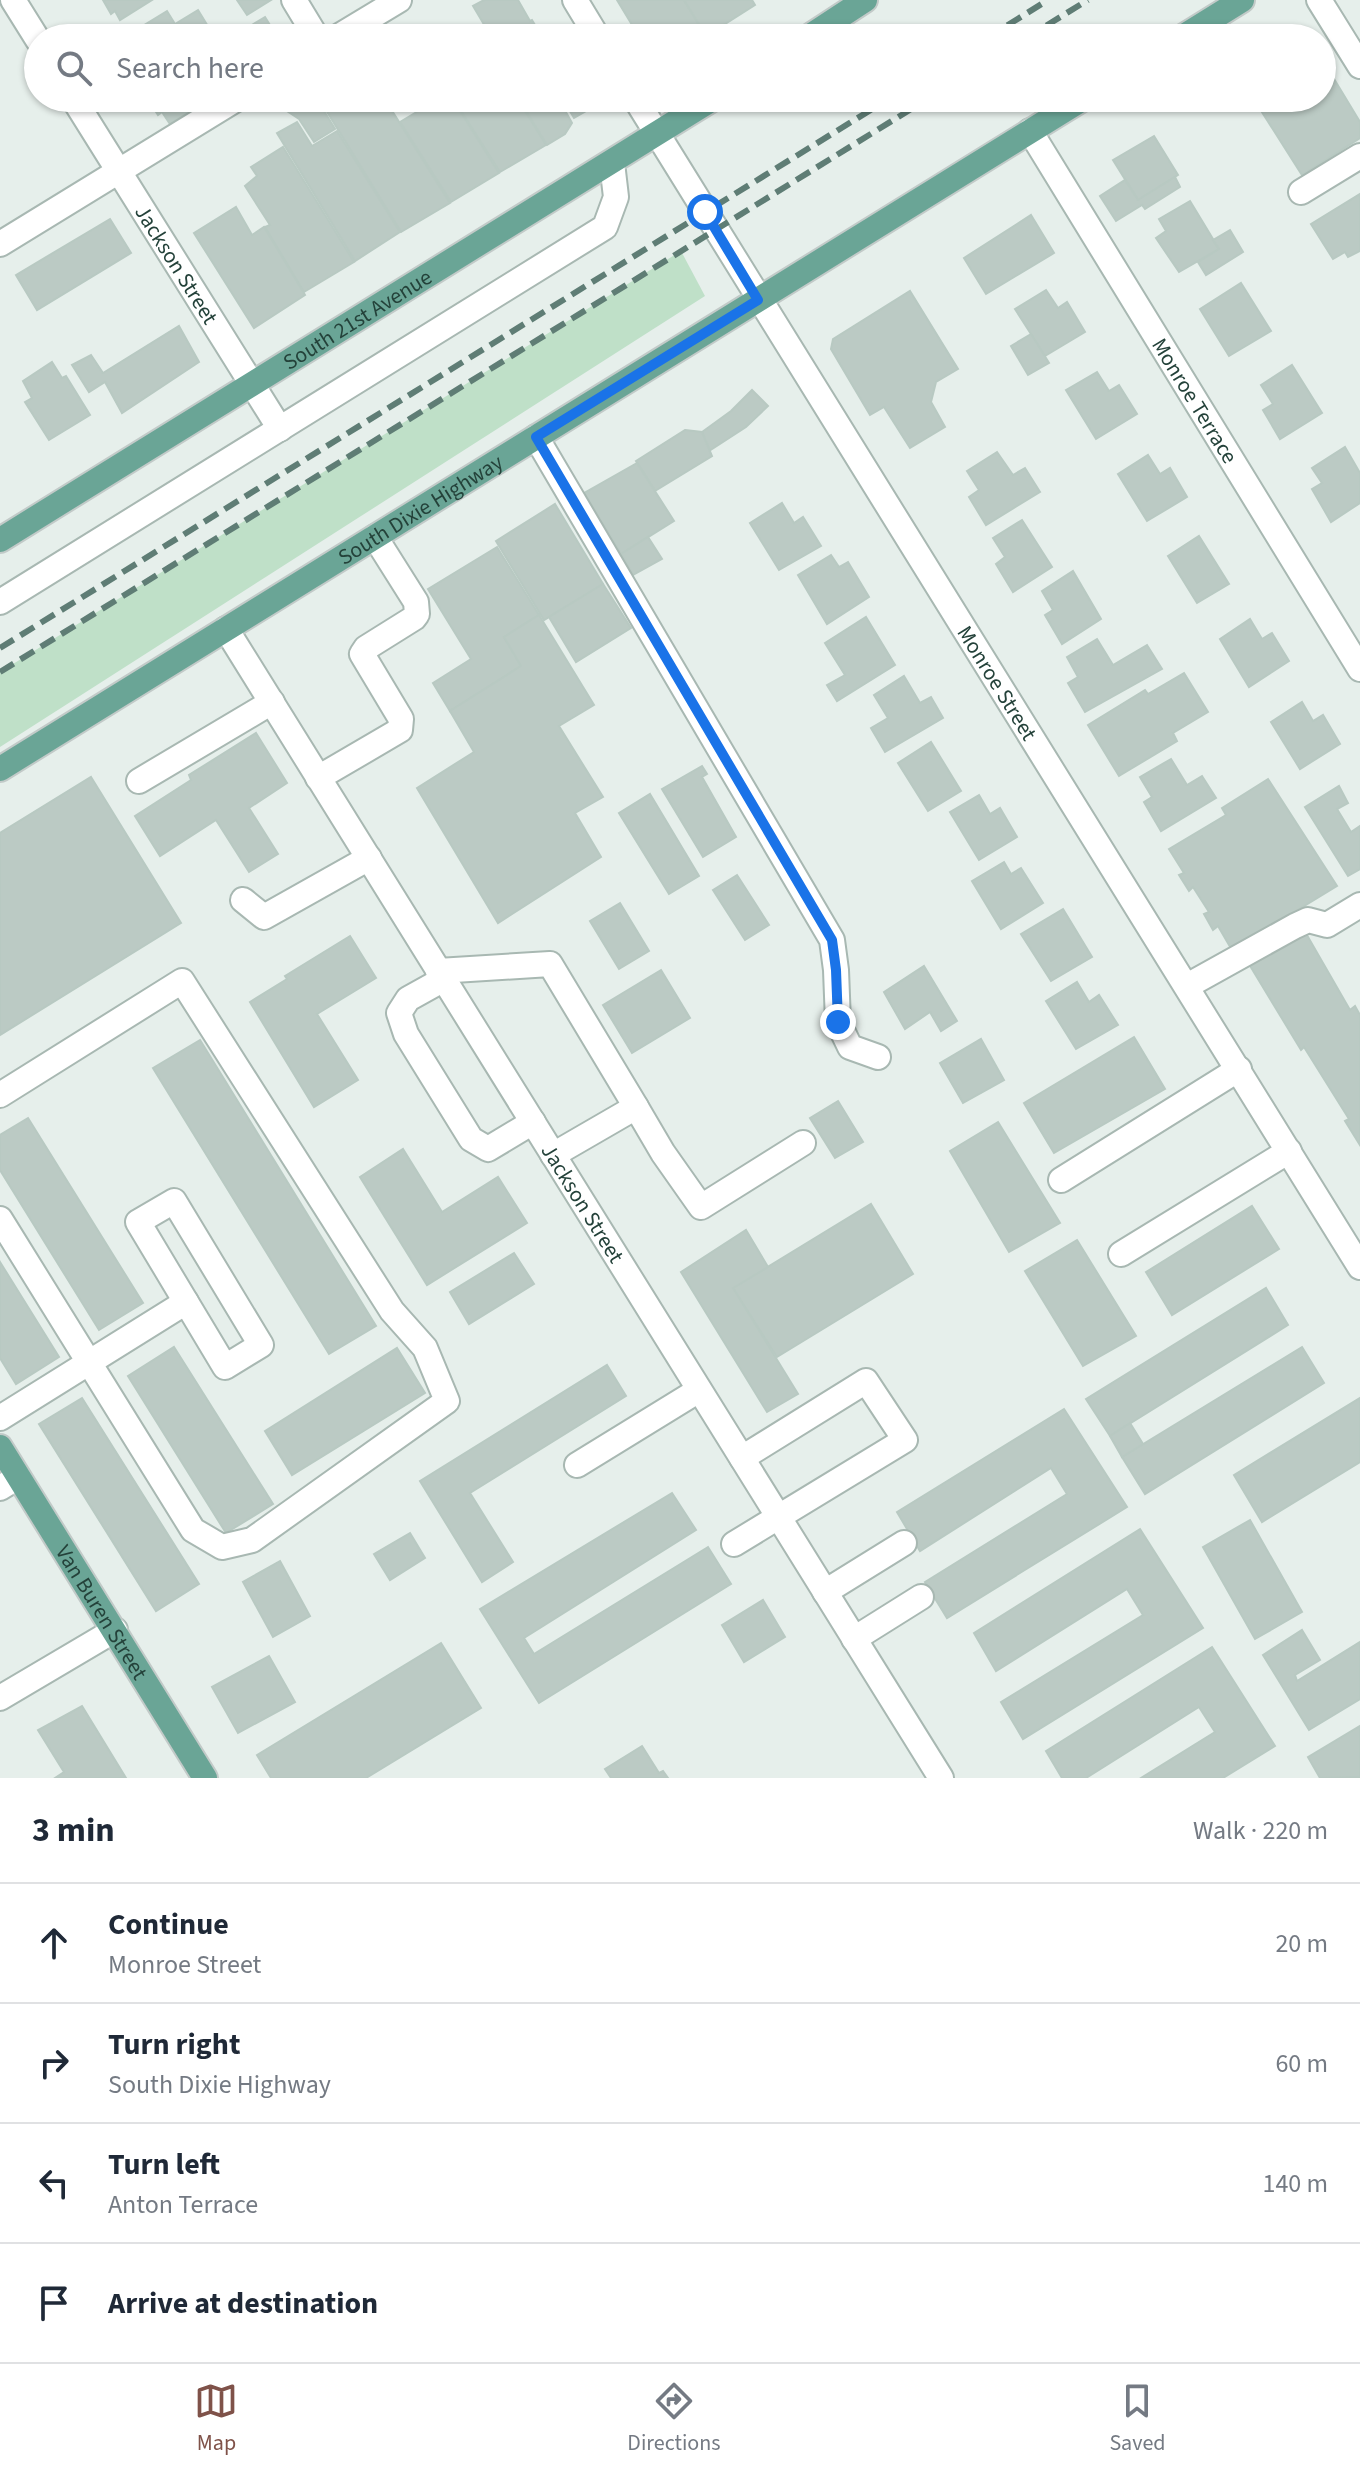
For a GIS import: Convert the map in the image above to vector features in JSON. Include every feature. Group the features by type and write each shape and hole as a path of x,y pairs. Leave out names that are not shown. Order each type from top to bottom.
{"main road":[{"path":"828,24 865,0"},
{"path":"1203,24 1242,0"},
{"name":"South 21st Avenue","path":"0,540 692,112"},
{"name":"South Dixie Highway","path":"0,769 1061,112"},
{"name":"Van Buren Street","path":"0,1447 9,1482 115,1630 205,1778"}],"street":[{"path":"13,0 28,24"},
{"path":"294,0 309,24"},
{"path":"359,24 399,0"},
{"path":"575,0 590,24"},
{"path":"1319,0 1334,24"},
{"path":"1336,27 1360,66"},
{"name":"Jackson Street","path":"82,112 280,429"},
{"path":"0,244 215,112"},
{"name":"Monroe Street","path":"643,112 1360,1267"},
{"name":"Monroe Terrace","path":"1030,131 1360,669"},
{"path":"1301,192 1360,156"},
{"path":"0,602 605,227 616,197 612,163"},
{"path":"536,437 832,940 838,1022 850,1047 878,1057"},
{"path":"318,778 402,726 401,719 362,654 366,648 414,618 417,614 416,602 375,537"},
{"name":"Jackson Street","path":"226,629 941,1778"},
{"path":"139,781 272,702"},
{"path":"243,900 264,917 369,858"},
{"path":"1187,986 1295,926 1308,920 1327,925 1360,905"},
{"path":"533,1122 488,1149 471,1139 406,1034 399,1013 408,999 441,975 550,964 663,1153 701,1207 803,1143"},
{"path":"0,1095 182,981 392,1311 425,1348 447,1401 252,1540 222,1547 193,1530 0,1219"},
{"path":"1061,1180 1239,1069"},
{"path":"553,1155 636,1107"},
{"path":"1121,1254 1289,1151"},
{"path":"174,1201 261,1345 225,1367 186,1302 138,1222 174,1201"},
{"path":"0,1418 186,1302"},
{"path":"734,1544 905,1440 866,1381 742,1458"},
{"path":"577,1465 699,1390"},
{"path":"825,1592 904,1543"},
{"path":"854,1639 921,1597"},
{"path":"0,1698 115,1630"}],"green space":[{"path":"681,251 705,296 0,747 0,672"}],"building":[{"path":"103,0 152,0 120,20 115,11 111,14"},
{"path":"237,0 271,0 247,15"},
{"path":"484,0 518,0 534,24 484,24 473,6"},
{"path":"617,0 684,0 699,24 632,24"},
{"path":"684,0 752,0 755,5 725,24 699,24"},
{"path":"198,10 207,24 175,24"},
{"path":"167,11 175,24 146,24"},
{"path":"265,17 269,24 254,24"},
{"path":"1336,82 1360,122 1360,138 1302,175 1262,112 1336,112"},
{"path":"162,112 188,112 170,124"},
{"path":"288,112 325,112 335,129 314,142 299,119"},
{"path":"327,112 393,112 450,203 401,232"},
{"path":"417,112 461,112 499,173 451,202 400,122"},
{"path":"462,112 526,112 546,145 500,172"},
{"path":"527,112 566,112 572,123 565,134 547,145"},
{"path":"570,112 584,112 574,118"},
{"path":"297,122 312,146 337,131 400,232 355,261 277,133"},
{"path":"1154,136 1178,175 1138,200 1113,160"},
{"path":"283,147 354,262 304,292 265,227 270,225 245,186 257,176 251,167"},
{"path":"1175,177 1180,187 1145,209 1142,205 1116,221 1100,196 1125,180 1138,200"},
{"path":"1360,194 1360,251 1348,257 1345,252 1333,259 1311,224"},
{"path":"1190,201 1219,249 1179,272 1156,238 1166,231 1159,219"},
{"path":"236,207 252,235 264,227 305,295 254,328 194,233"},
{"path":"1031,215 1054,253 986,294 964,258"},
{"path":"110,219 131,253 37,310 16,275"},
{"path":"1230,230 1243,252 1206,275 1198,262 1219,249 1213,240"},
{"path":"1241,283 1271,331 1229,356 1200,309"},
{"path":"1046,290 1058,308 1067,302 1085,332 1045,356 1015,309"},
{"path":"910,291 958,369 936,382 931,402 945,427 910,448 884,407 870,415 831,349 833,339"},
{"path":"179,326 199,362 122,413 105,382 89,392 72,365 91,355 103,373"},
{"path":"1031,334 1049,363 1028,375 1011,346"},
{"path":"52,362 62,378 66,376 90,415 49,440 25,402 32,398 23,381"},
{"path":"1292,365 1322,413 1280,439 1263,410 1273,404 1261,385"},
{"path":"1097,372 1109,391 1119,385 1137,414 1096,439 1066,390"},
{"path":"752,390 768,406 746,427 709,451 702,432 731,411"},
{"path":"685,430 702,432 712,456 655,491 636,461"},
{"path":"1345,447 1360,473 1360,503 1331,522 1312,489 1322,483 1312,468"},
{"path":"997,452 1013,475 1025,468 1040,492 986,525 969,497 979,490 967,471"},
{"path":"1148,455 1160,474 1170,468 1187,497 1147,521 1118,474"},
{"path":"637,463 674,521 621,554 584,493"},
{"path":"782,503 794,523 803,517 821,546 779,570 750,523"},
{"path":"555,504 603,584 544,620 496,541"},
{"path":"1022,520 1052,567 1013,592 996,564 1005,557 993,538"},
{"path":"1199,536 1229,584 1197,603 1168,556"},
{"path":"648,537 662,559 633,575 621,554"},
{"path":"497,547 539,615 504,637 521,666 450,711 433,683 471,659 428,589"},
{"path":"831,555 839,567 848,562 869,597 827,624 798,575"},
{"path":"1073,571 1101,619 1062,644 1045,615 1053,610 1042,591"},
{"path":"603,584 631,628 576,662 549,617"},
{"path":"539,615 594,705 559,726 603,797 575,813 601,857 498,923 417,788 474,752 450,711 521,666 504,637"},
{"path":"866,617 895,665 837,701 827,685 845,675 825,643"},
{"path":"1250,619 1262,639 1272,633 1289,661 1249,687 1220,639"},
{"path":"1097,639 1113,665 1147,645 1162,669 1085,712 1068,683 1078,677 1067,657"},
{"path":"1184,673 1208,712 1173,733 1177,741 1119,776 1088,725 1145,690 1148,694"},
{"path":"904,676 920,703 931,697 943,718 885,752 871,728 888,718 874,695"},
{"path":"1302,702 1313,721 1323,715 1340,744 1300,769 1271,722"},
{"path":"256,733 287,783 249,808 278,854 249,872 216,820 160,856 135,816 191,780 189,775"},
{"path":"931,742 961,791 928,811 898,763"},
{"path":"1171,759 1187,785 1202,776 1216,798 1161,831 1144,802 1152,797 1140,777"},
{"path":"702,766 707,774 702,777 736,837 703,857 662,789"},
{"path":"91,777 181,923 0,1035 0,833"},
{"path":"1268,779 1337,886 1232,950 1218,926 1213,930 1204,914 1209,912 1193,887 1189,891 1179,875 1184,873 1169,849 1226,815 1222,808"},
{"path":"1339,786 1348,803 1337,809 1351,832 1360,826 1360,869 1348,876 1305,807"},
{"path":"650,794 699,876 669,894 619,813"},
{"path":"979,795 990,814 1000,808 1017,837 979,860 950,812"},
{"path":"1004,862 1011,874 1021,868 1043,903 1001,929 972,881"},
{"path":"737,875 769,925 745,940 713,890"},
{"path":"620,903 649,951 619,969 590,921"},
{"path":"1063,909 1092,957 1051,981 1021,934"},
{"path":"1304,930 1350,1010 1355,1006 1360,1015 1360,1145 1345,1121 1349,1119 1304,1047 1301,1050 1249,964"},
{"path":"350,936 376,978 317,1014 358,1080 314,1107 250,1002 287,979 285,976"},
{"path":"924,966 957,1021 941,1031 930,1012 905,1029 884,992"},
{"path":"661,970 690,1018 632,1053 603,1005"},
{"path":"1077,982 1089,1002 1099,995 1118,1025 1076,1049 1046,1001"},
{"path":"1134,1037 1165,1089 1054,1153 1024,1103"},
{"path":"981,1039 1004,1080 963,1103 940,1063"},
{"path":"200,1040 376,1326 329,1354 153,1068"},
{"path":"838,1101 863,1142 835,1158 810,1118"},
{"path":"28,1118 143,1303 99,1330 0,1170 0,1135"},
{"path":"998,1122 1060,1223 1009,1252 950,1151"},
{"path":"403,1149 442,1212 498,1177 527,1223 427,1285 360,1177"},
{"path":"871,1204 913,1274 777,1357 733,1288"},
{"path":"1252,1206 1279,1249 1172,1315 1146,1272"},
{"path":"746,1230 768,1267 733,1288 798,1394 767,1412 681,1272"},
{"path":"1077,1240 1136,1336 1083,1366 1025,1271"},
{"path":"514,1253 534,1284 469,1324 450,1292"},
{"path":"0,1262 59,1357 16,1384 0,1358"},
{"path":"1266,1288 1288,1325 1110,1436 1086,1399"},
{"path":"174,1347 273,1504 226,1533 128,1376"},
{"path":"1302,1347 1324,1383 1145,1494 1122,1457"},
{"path":"397,1348 425,1393 292,1475 265,1431"},
{"path":"607,1365 626,1396 470,1493 513,1562 482,1582 420,1481"},
{"path":"82,1398 199,1584 156,1611 39,1424"},
{"path":"1360,1398 1360,1462 1262,1522 1234,1475"},
{"path":"1064,1409 1127,1507 947,1618 925,1582 1067,1494 1051,1468 920,1551 897,1512"},
{"path":"1130,1423 1143,1444 1122,1457 1110,1436"},
{"path":"672,1493 696,1530 524,1638 534,1654 708,1547 731,1584 539,1703 480,1609"},
{"path":"1250,1520 1302,1612 1255,1639 1203,1547"},
{"path":"1140,1529 1203,1628 1023,1739 1001,1702 1143,1615 1127,1589 996,1671 974,1633"},
{"path":"410,1533 425,1558 390,1580 374,1554"},
{"path":"280,1561 310,1616 273,1637 243,1582"},
{"path":"763,1600 785,1637 744,1662 722,1625"},
{"path":"1302,1630 1320,1660 1295,1675 1297,1681 1360,1642 1360,1699 1309,1730 1263,1655"},
{"path":"441,1643 481,1708 366,1778 271,1778 257,1755"},
{"path":"1212,1647 1275,1746 1223,1778 1141,1778 1215,1732 1199,1707 1086,1778 1062,1778 1046,1751"},
{"path":"269,1656 295,1702 238,1733 212,1687"},
{"path":"82,1706 126,1778 55,1778 64,1772 38,1730"},
{"path":"1360,1726 1360,1777 1320,1778 1308,1757"},
{"path":"642,1746 659,1773 663,1771 668,1778 611,1778 605,1769"}],"railway":[{"path":"1009,24 1048,0"},
{"path":"1049,24 1088,0"},
{"path":"0,648 867,112"},
{"path":"0,672 906,112"}],"route":[{"path":"705,212 758,300 536,437 815,907 832,940 838,1022"}]}
